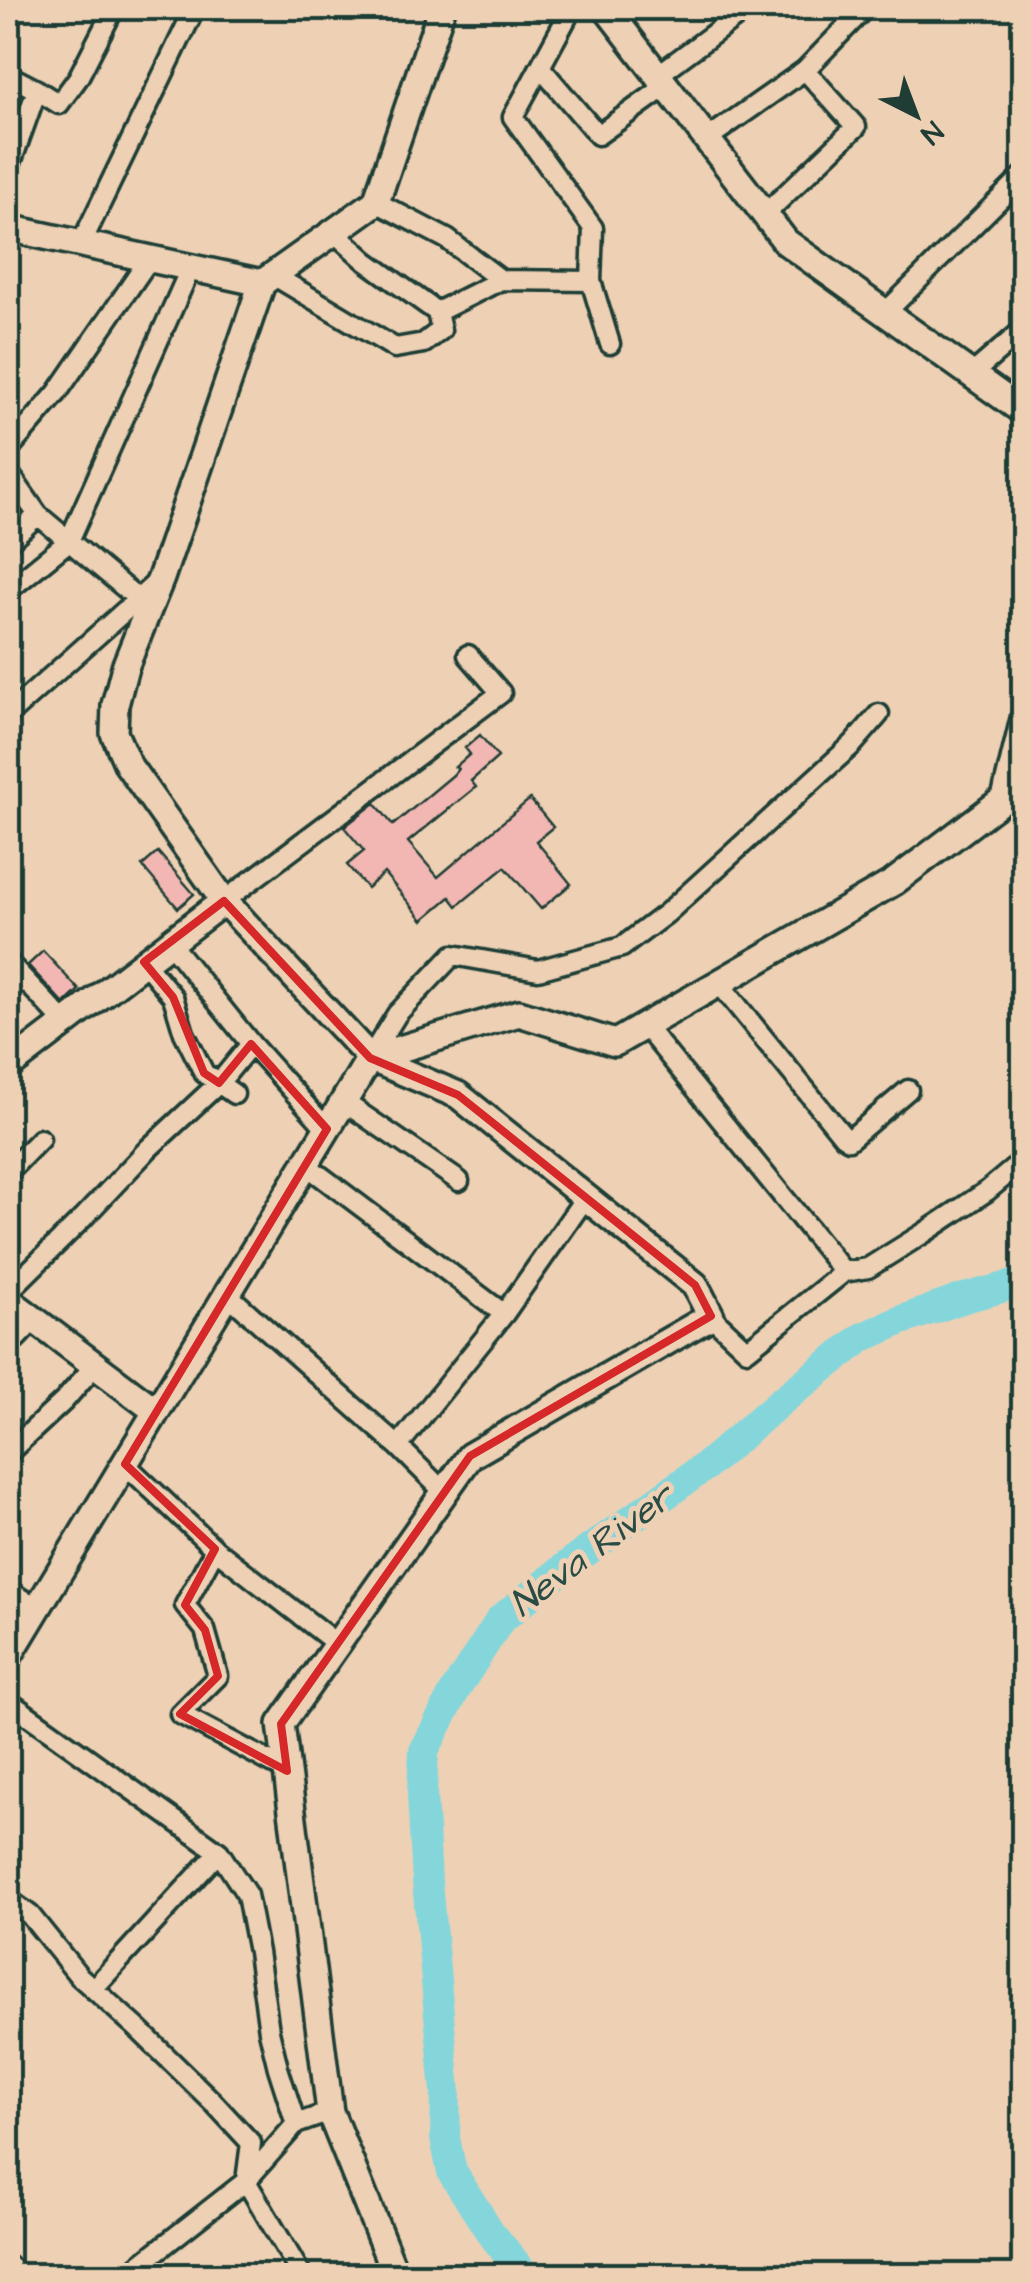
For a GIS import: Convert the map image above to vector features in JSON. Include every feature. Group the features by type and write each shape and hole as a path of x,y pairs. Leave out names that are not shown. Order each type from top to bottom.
{"street":[{"path":"8,75 59,104 78,78 114,8"},
{"path":"81,244 195,8"},
{"path":"442,8 376,202 268,279 161,578 125,667 115,705 114,733 128,765 224,901 370,1058 458,1095 695,1285 711,1316 747,1350 844,1272 868,1268 882,1260 988,1191 1024,1160"},
{"path":"572,8 513,117 593,228 591,281 610,344"},
{"path":"606,8 786,242 1024,412"},
{"path":"540,67 598,135 748,8"},
{"path":"708,140 805,70 865,8"},
{"path":"765,214 856,127 805,70"},
{"path":"8,171 37,90"},
{"path":"885,313 1024,175"},
{"path":"376,202 447,239 500,280"},
{"path":"8,228 191,267 268,279 396,348 424,344 441,330 437,312 366,262 334,232"},
{"path":"8,450 57,393 150,258"},
{"path":"11,588 70,542 191,267"},
{"path":"437,312 500,280 591,281"},
{"path":"971,375 1024,328"},
{"path":"8,472 38,515 138,599"},
{"path":"8,542 38,515"},
{"path":"8,715 161,578"},
{"path":"8,1067 501,693 468,655"},
{"path":"8,1657 397,1014 452,955 538,970 622,947 667,913 854,744 879,714"},
{"path":"370,1058 519,1013 615,1043 894,882 1014,803 1024,719"},
{"path":"170,942 251,1044 327,1129"},
{"path":"8,962 65,1023"},
{"path":"144,962 173,998 184,1033 204,1073 227,1088"},
{"path":"719,983 849,1140 908,1090"},
{"path":"645,1026 844,1272"},
{"path":"8,1292 149,1148 227,1088 251,1044"},
{"path":"344,1102 459,1181"},
{"path":"8,1172 40,1140"},
{"path":"306,1165 504,1314"},
{"path":"398,1446 504,1314 585,1198"},
{"path":"227,1294 444,1492"},
{"path":"8,1300 156,1412"},
{"path":"396,2276 330,2112 281,1724 470,1456 711,1316"},
{"path":"8,1347 34,1320"},
{"path":"8,1452 64,1401 95,1365"},
{"path":"124,1464 215,1549 337,1644"},
{"path":"215,1549 185,1605 206,1630 218,1676 180,1714 287,1771"},
{"path":"8,1590 37,1608"},
{"path":"8,1701 218,1852 247,1895 269,2032 296,2124"},
{"path":"93,1990 218,1852"},
{"path":"8,1899 30,1915 78,1976 201,2090 251,2143 246,2181 302,2276"},
{"path":"126,2276 246,2181 296,2124 330,2112"}],"highlighted area":[{"path":"224,901 370,1058 458,1095 695,1285 711,1316 470,1456 281,1724 287,1771 180,1714 218,1676 205,1630 185,1605 215,1549 125,1464 327,1129 251,1044 219,1083 204,1073 173,997 144,962"}],"building":[{"path":"480,735 498,757 471,781 476,787 408,842 438,877 530,799 553,827 536,841 571,884 541,909 505,867 457,906 450,897 423,920 384,873 367,888 347,865 364,851 344,827 375,803 393,825 453,775 458,769 455,767 470,754 465,748"},
{"path":"158,852 194,894 178,908 142,866"},
{"path":"43,951 79,990 64,1004 28,965"}],"waterway":[{"name":"Neva River","path":"526,2276 490,2232 452,2172 445,2138 446,2092 422,1795 424,1751 456,1689 500,1620 569,1564 707,1465 863,1337 964,1298 1024,1282"}]}
